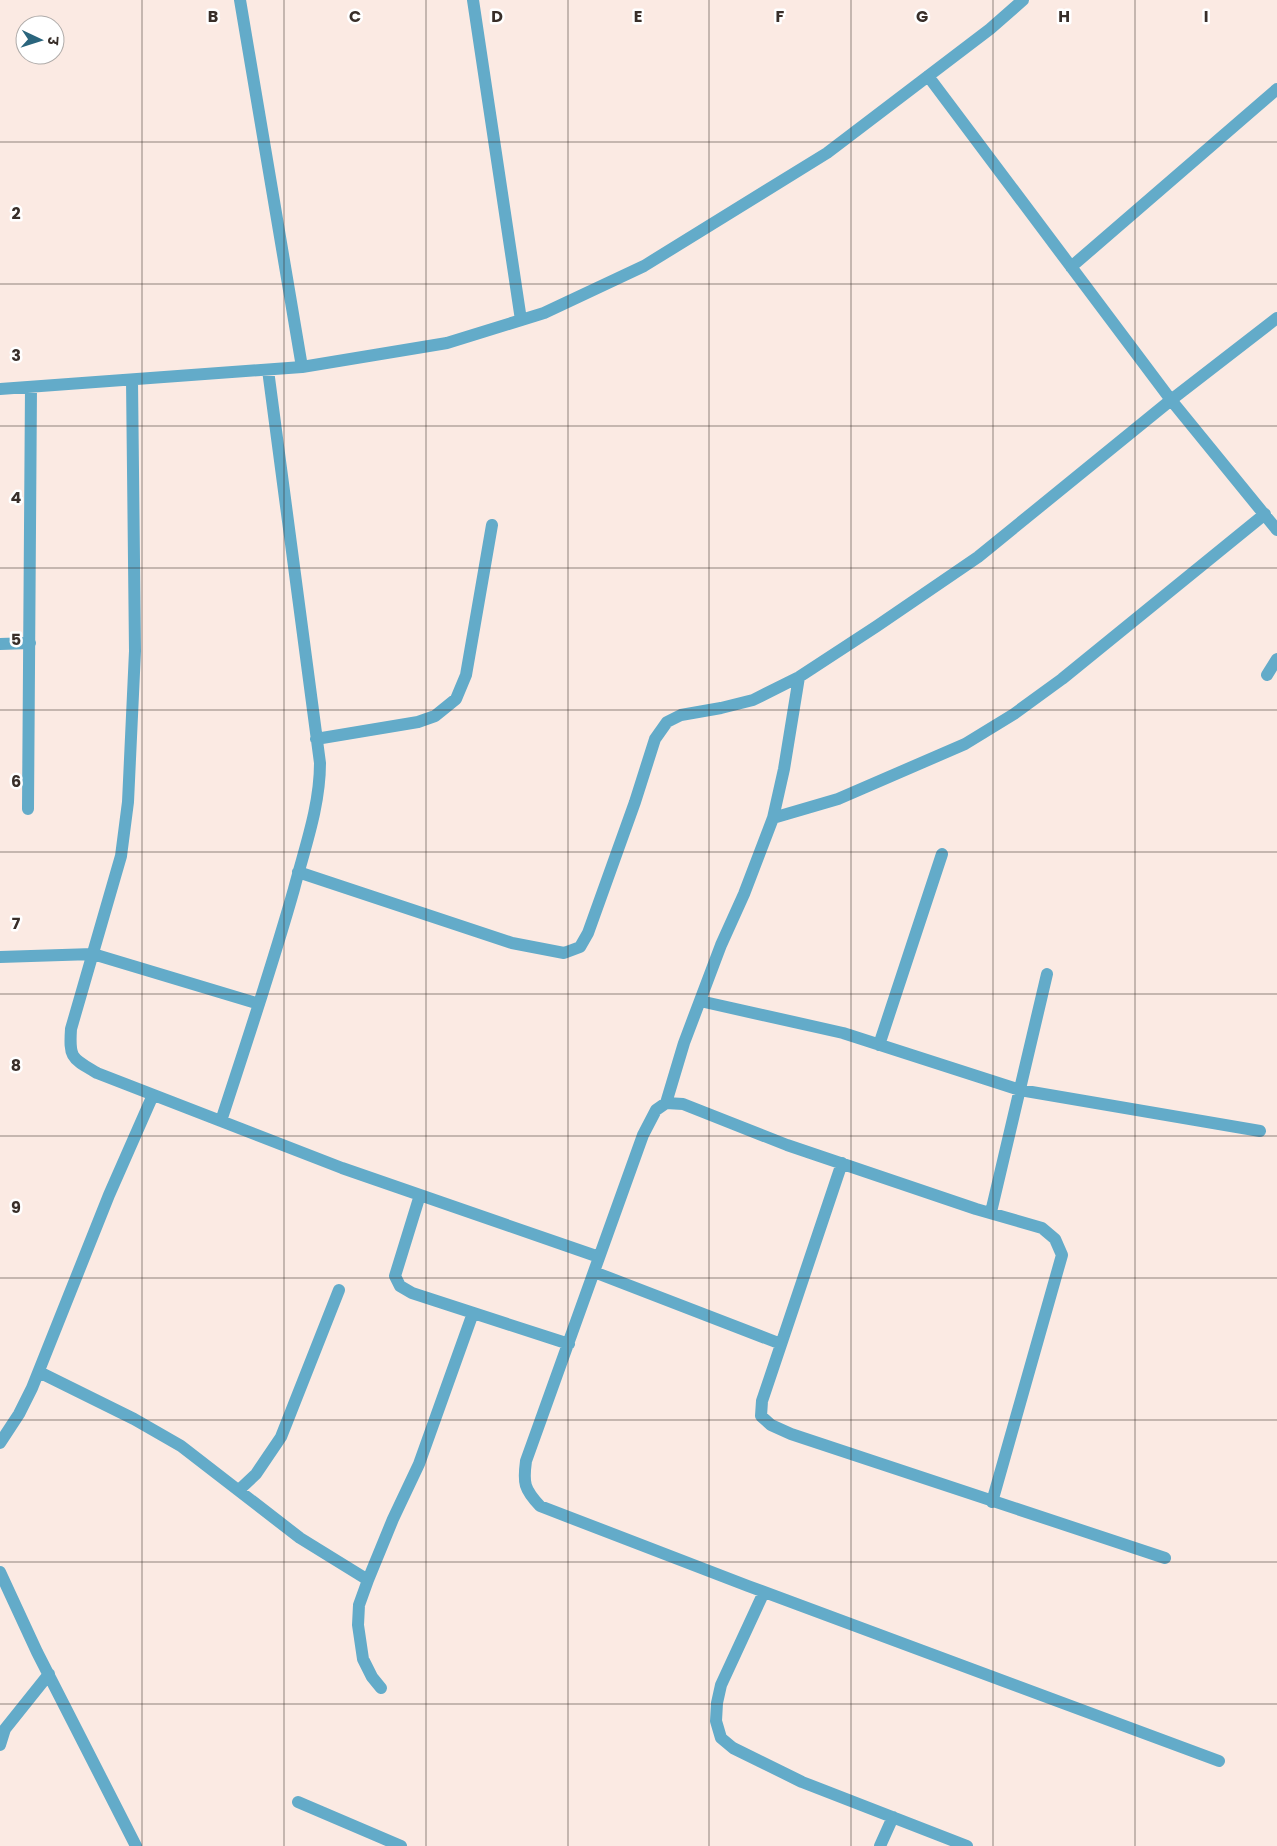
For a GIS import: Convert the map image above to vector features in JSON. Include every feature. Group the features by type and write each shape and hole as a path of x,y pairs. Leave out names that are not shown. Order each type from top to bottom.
{"street":[{"path":"240,0 302,368"},
{"path":"0,389 302,368 447,343 544,313 644,266 827,153 990,29 1022,0"},
{"path":"477,2 521,320"},
{"path":"928,76 1171,400 1277,530"},
{"path":"1071,267 1277,89"},
{"path":"298,872 512,943 564,953 580,948 592,924 655,740 667,722 681,715 753,700 799,677 978,557 1171,400 1277,318"},
{"path":"221,1121 276,950 314,819 320,785 320,763 268,370"},
{"path":"132,380 135,651 128,802 121,856 71,1029 70,1047 76,1061 97,1073 342,1168 599,1258"},
{"path":"28,809 31,387"},
{"path":"773,818 847,795 965,744 1014,714 1062,679 1264,514"},
{"path":"316,739 418,722 435,716 456,699 466,675 492,525"},
{"path":"0,644 30,643"},
{"path":"1267,675 1277,659"},
{"path":"799,677 784,769 773,818 744,894 720,945 684,1044 666,1103 656,1110 642,1135 526,1461 523,1477 527,1491 540,1506 764,1592 1219,1761"},
{"path":"879,1045 942,854"},
{"path":"0,957 93,954 259,1004"},
{"path":"991,1212 1047,974"},
{"path":"700,1001 843,1033 1020,1090 1260,1131"},
{"path":"0,1443 19,1414 39,1372 109,1195 153,1095"},
{"path":"666,1103 683,1104 787,1145 976,1209 1042,1228 1055,1239 1062,1255 992,1502"},
{"path":"842,1163 762,1402 761,1416 771,1426 791,1434 1165,1558"},
{"path":"420,1195 395,1276 400,1286 412,1293 569,1344"},
{"path":"594,1272 781,1344"},
{"path":"238,1490 256,1474 281,1436 339,1290"},
{"path":"381,1688 372,1677 363,1659 358,1625 359,1605 393,1519 419,1464 473,1313"},
{"path":"39,1372 134,1419 181,1446 300,1538 368,1580"},
{"path":"0,1572 136,1846"},
{"path":"764,1592 721,1685 716,1721 721,1738 733,1748 802,1782 967,1846"},
{"path":"0,1598 14,1602"},
{"path":"0,1745 5,1729 49,1674"},
{"path":"298,1802 401,1846"},
{"path":"880,1846 893,1817"}]}
